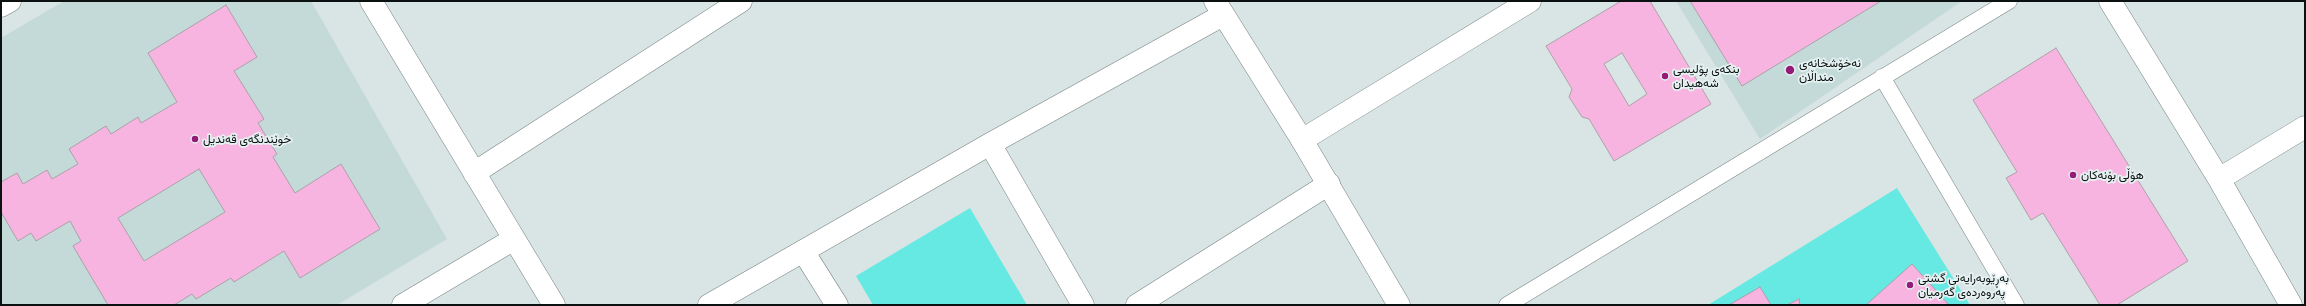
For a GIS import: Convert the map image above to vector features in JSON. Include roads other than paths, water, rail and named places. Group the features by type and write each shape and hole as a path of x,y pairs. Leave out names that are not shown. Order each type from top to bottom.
{"street":[{"path":"1,6 10,1"},
{"path":"371,1 554,305"},
{"path":"474,172 741,1"},
{"path":"1302,140 1530,1"},
{"path":"2110,1 2219,179 2291,305"},
{"path":"709,305 990,144 1219,8 1329,184 1399,305"},
{"path":"2219,179 2305,127"},
{"path":"990,144 1083,305"},
{"path":"1137,305 1329,184"},
{"path":"403,305 514,239"},
{"path":"803,251 837,305"}],"lane":[{"path":"1506,305 2009,1"},
{"path":"1882,77 2016,305"}],"place":[{"name":"نەخۆشخانەی منداڵان","path":"1790,70"},
{"name":"بنکەی پۆلیسی شەهیدان","path":"1665,76"},
{"name":"خوێندنگەی قەندیل","path":"195,139"},
{"name":"هۆڵی بۆنەکان","path":"2073,175"},
{"name":"بەڕێوبەرایەتی گشتی پەروەردەی گەرمیان","path":"1910,285"}]}
